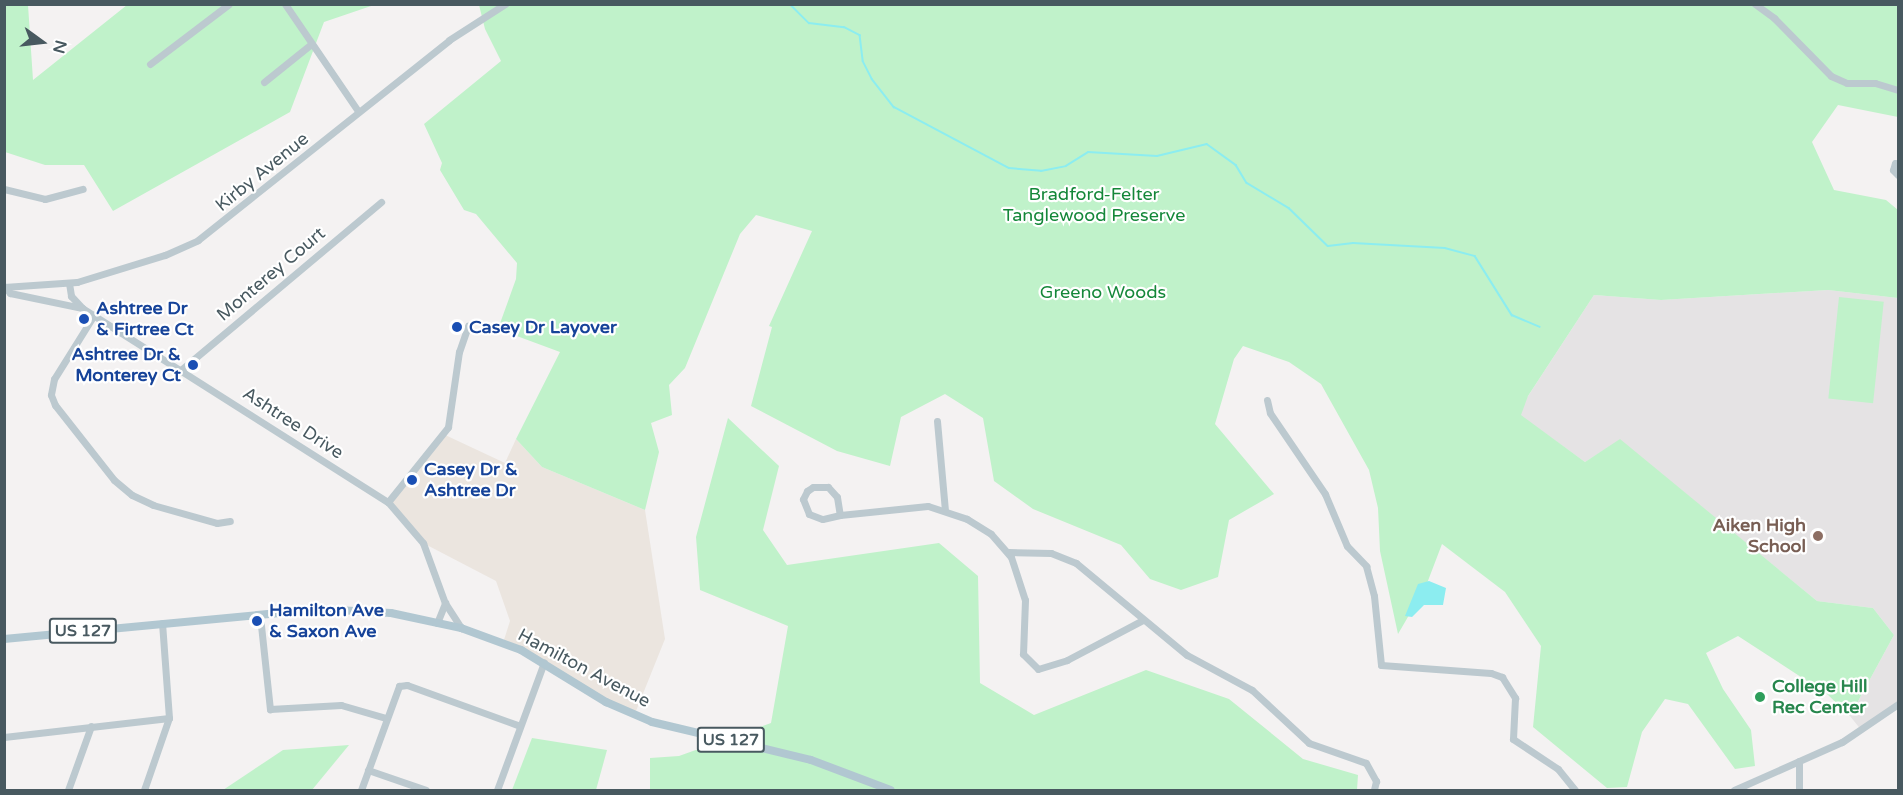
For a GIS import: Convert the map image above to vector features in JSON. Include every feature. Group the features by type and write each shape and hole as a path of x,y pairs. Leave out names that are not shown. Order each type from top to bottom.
{"main road":[{"name":"Hamilton Avenue","path":"4,639 162,623 366,609 461,628 544,662 606,702 642,719 811,760 891,790"}],"street":[{"path":"150,64 229,4"},
{"path":"285,4 310,45 358,111"},
{"name":"Kirby Avenue","path":"5,287 69,283 165,255 198,240 449,40 505,4"},
{"path":"1755,4 1782,25 1831,76 1846,83 1875,83 1899,90"},
{"path":"264,82 310,45"},
{"path":"1899,164 1895,163 1893,170 1899,175"},
{"path":"4,189 45,199 83,189"},
{"name":"Monterey Court","path":"182,369 381,202"},
{"path":"69,283 71,296 82,308"},
{"path":"5,287 10,292 82,308"},
{"name":"Ashtree Drive","path":"82,308 182,369 388,502 423,543 445,603 461,628"},
{"path":"94,315 54,379 51,395 55,405 114,480 132,495 153,505 217,522 230,521"},
{"path":"388,502 449,425 459,352 468,326"},
{"path":"1267,400 1269,413 1325,494 1347,546 1366,566 1374,596 1381,665 1502,677 1515,698 1512,739 1558,769 1575,790"},
{"path":"937,421 945,510"},
{"path":"840,515 837,497 828,487 813,487 807,491 803,499 809,514 822,519 905,506 945,510 979,526 1009,552 1025,600 1023,654 1033,667 1044,669 1067,660 1143,620"},
{"path":"1009,552 1040,551 1070,559 1187,655 1252,690 1309,743 1366,763 1376,781 1374,790"},
{"path":"437,622 445,603"},
{"path":"260,616 270,709 341,705 386,718"},
{"path":"144,790 169,718 162,623"},
{"path":"497,790 544,662"},
{"path":"361,790 399,686 407,685 520,726"},
{"path":"1734,790 1852,737 1899,704"},
{"path":"4,737 169,718"},
{"path":"68,790 92,726"},
{"path":"1799,761 1799,790"},
{"path":"368,770 426,790"}],"shaded area":[{"name":"Aiken High School","path":"1828,290 1898,298 1898,704 1862,731 1850,716 1894,635 1873,608 1817,601 1620,440 1585,462 1517,413 1594,295 1661,300"},
{"path":"443,434 505,463 516,439 542,467 645,510 665,639 634,716 503,643 510,621 496,581 423,543 388,502"}],"green space":[{"path":"5,5 28,5 33,80 127,5 374,5 324,22 290,112 113,211 84,165 45,165 5,152"},
{"name":"Bradford-Felter Tanglewood Preserve","path":"479,5 1898,5 1898,117 1838,105 1812,142 1834,190 1886,200 1898,210 1898,298 1828,290 1661,300 1594,295 1528,396 1521,415 1585,462 1620,439 1817,601 1873,608 1894,635 1850,716 1827,694 1738,636 1706,653 1723,689 1751,730 1755,766 1735,769 1688,704 1665,699 1642,732 1627,787 1607,788 1533,727 1541,646 1505,592 1442,544 1426,586 1398,634 1380,551 1378,508 1369,470 1321,384 1289,362 1243,346 1234,359 1215,424 1274,494 1229,520 1218,577 1181,590 1150,579 1121,545 1033,509 994,481 983,418 945,394 901,417 890,466 837,451 751,406 772,327 769,326 812,231 756,215 740,234 685,368 669,385 672,415 651,423 659,452 645,510 542,467 516,439 560,352 498,329 516,279 517,263 476,214 464,210 440,170 442,163 424,124 501,61 485,29"},
{"path":"1839,297 1884,302 1873,403 1828,398"},
{"path":"728,418 779,466 763,530 787,565 939,543 978,576 980,683 1034,715 1146,670 1229,699 1303,759 1358,775 1357,790 650,790 650,758 679,756 771,723 788,626 700,590 696,537"},
{"path":"532,738 607,750 596,790 512,790"},
{"path":"349,745 312,790 223,790 283,750"}],"water":[{"path":"1429,581 1446,588 1443,605 1424,605 1412,617 1405,616 1418,584"}],"waterway":[{"path":"790,4 809,23 844,27 860,35 863,61 872,79 894,107 1009,168 1041,171 1066,166 1088,152 1157,156 1207,144 1236,165 1247,183 1289,208 1328,246 1353,243 1445,248 1475,256 1512,315 1540,327"}],"place":[{"name":"Ashtree Dr & Firtree Ct","path":"84,319"},
{"name":"Casey Dr Layover","path":"457,327"},
{"name":"Ashtree Dr & Monterey Ct","path":"193,365"},
{"name":"Casey Dr & Ashtree Dr","path":"412,480"},
{"name":"Aiken High School","path":"1818,536"},
{"name":"Hamilton Ave & Saxon Ave","path":"257,621"},
{"name":"College Hill Rec Center","path":"1760,697"}],"park label":[{"name":"Greeno Woods","path":"1103,292"}]}
